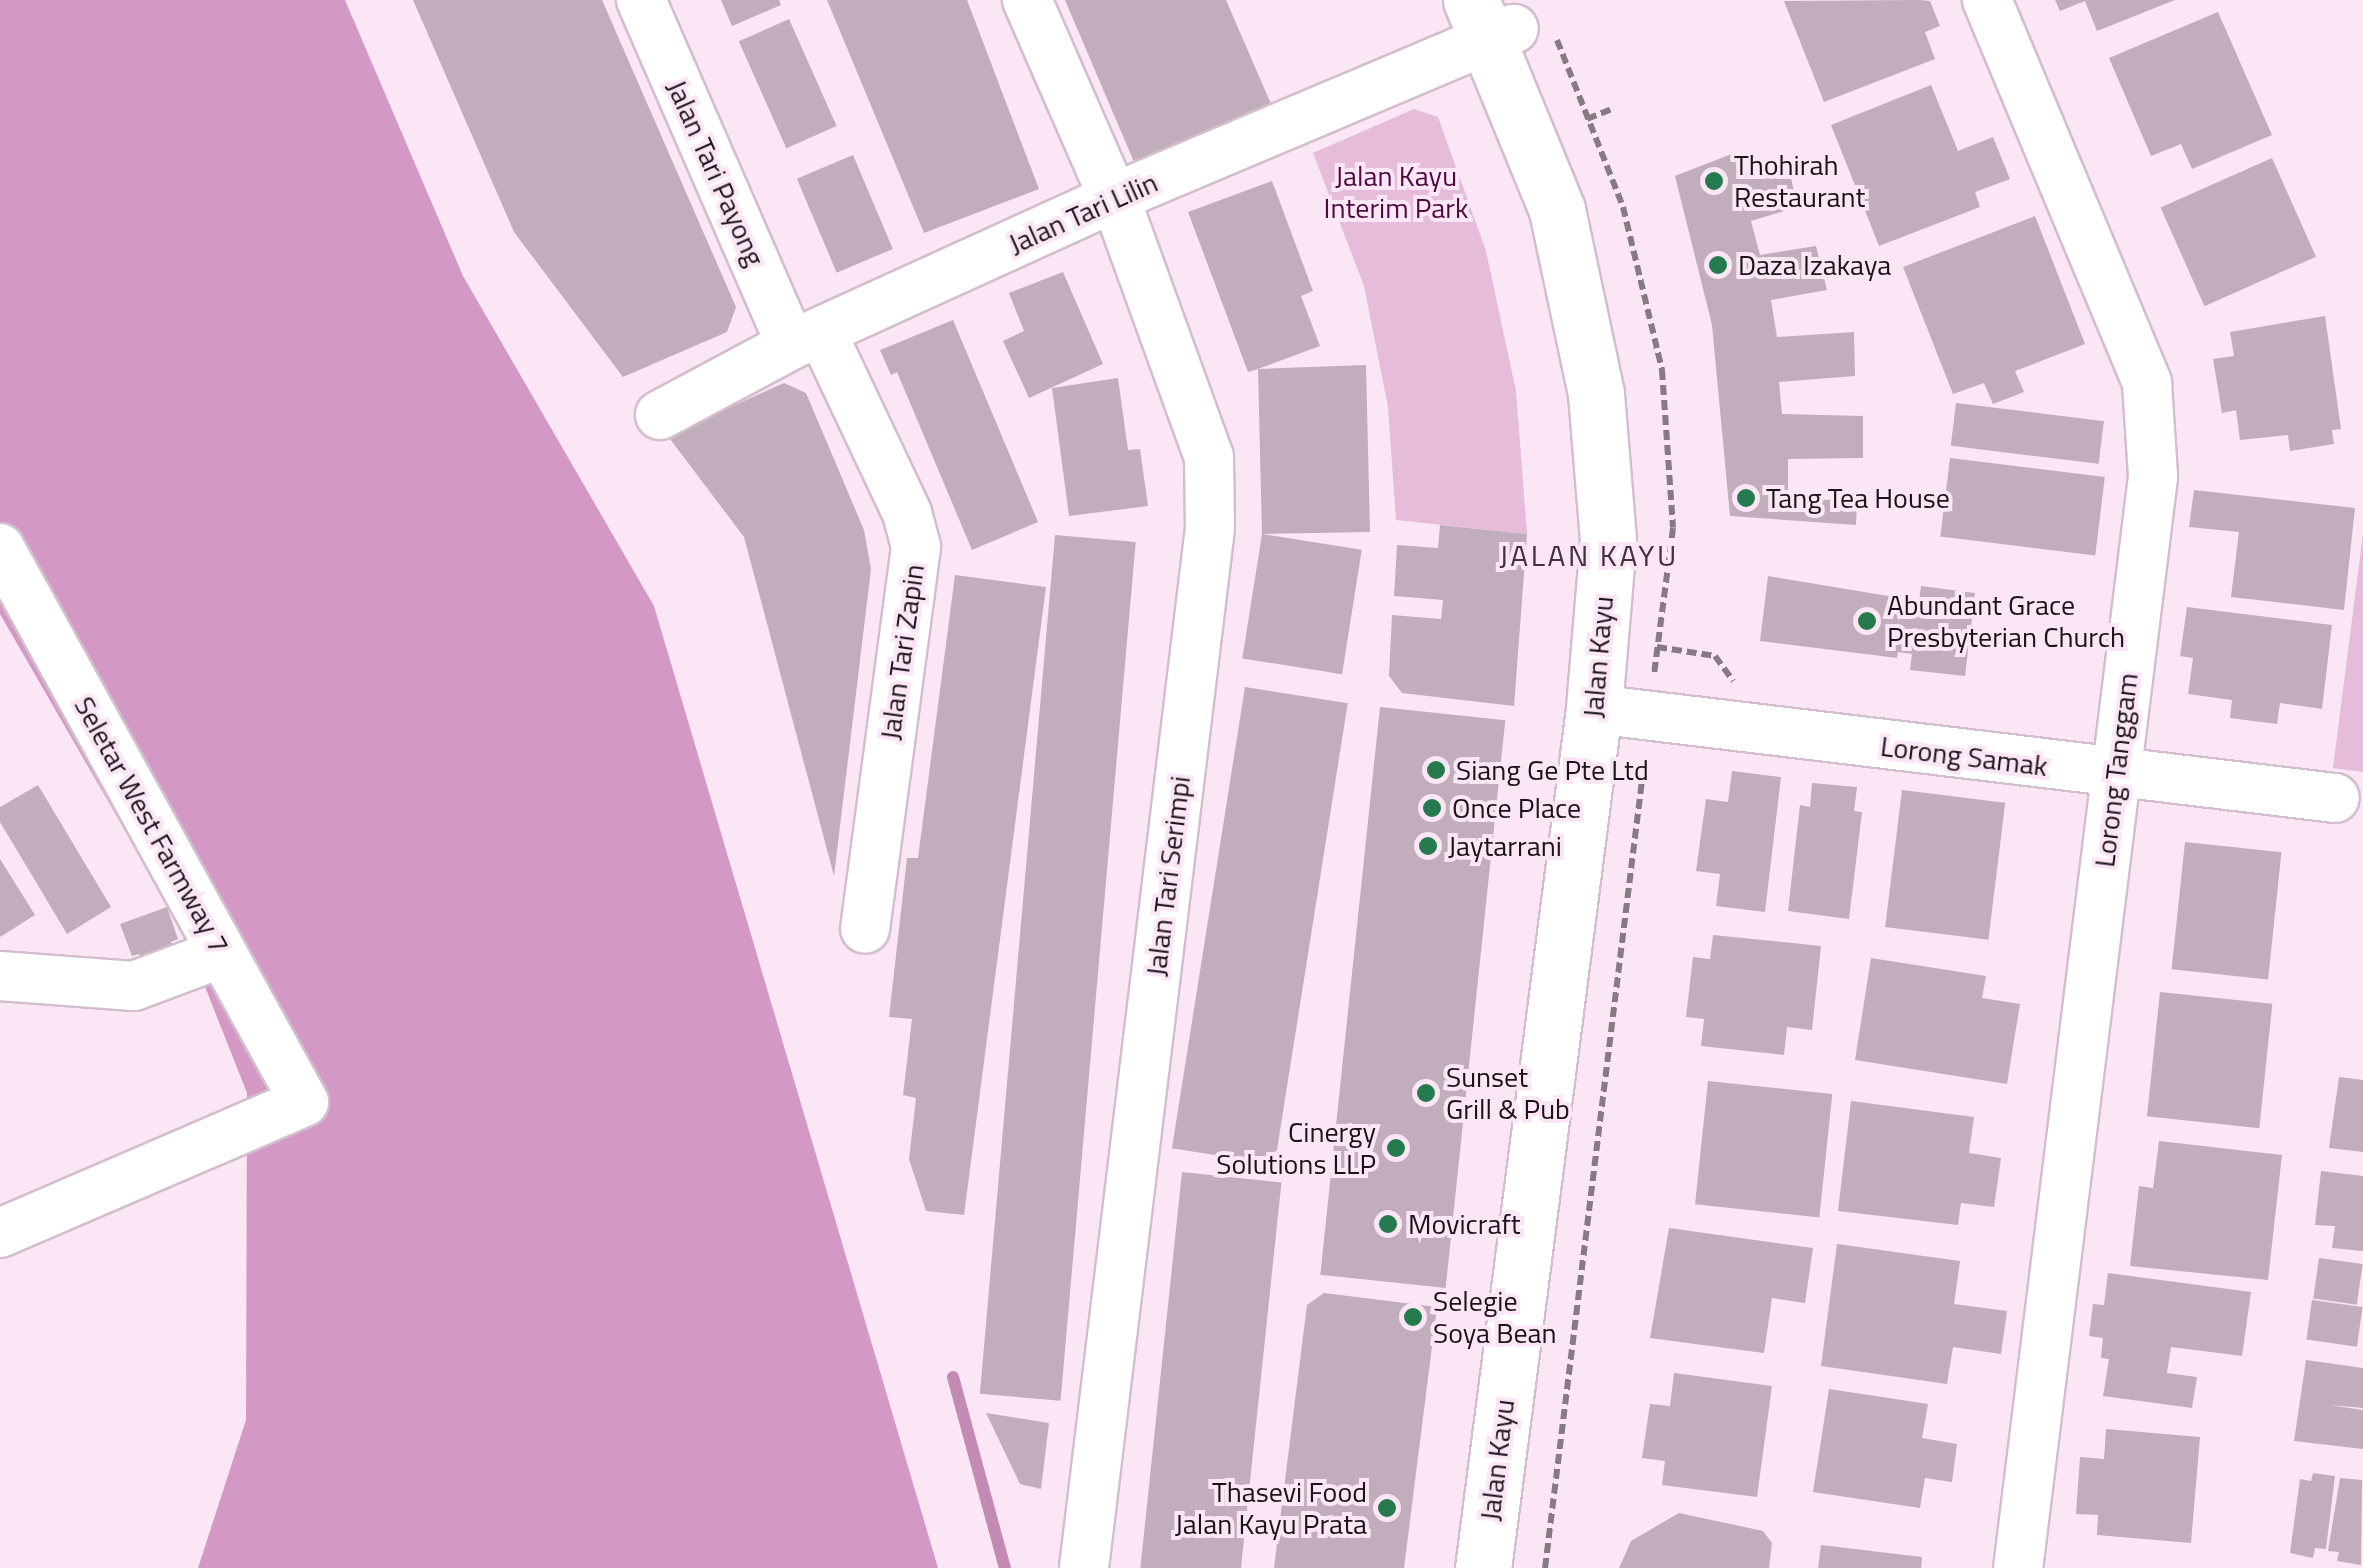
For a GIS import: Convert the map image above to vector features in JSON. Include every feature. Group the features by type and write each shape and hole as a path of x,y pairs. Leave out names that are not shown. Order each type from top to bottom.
{"main road":[{"name":"Jalan Kayu","path":"1494,17 1557,210 1596,394 1608,540 1606,710 1512,1568"},
{"name":"Jalan Kayu","path":"1483,1568 1606,710"}],"street":[{"name":"Jalan Tari Payong","path":"641,0 807,339"},
{"name":"Jalan Tari Serimpi","path":"1027,0 1114,198 1204,439 1210,528 1084,1568"},
{"name":"Lorong Tanggam","path":"1987,0 2147,382 2153,478 2018,1568"},
{"name":"Jalan Tari Lilin","path":"660,415 807,339 1494,17"},
{"name":"Jalan Tari Zapin","path":"807,339 907,514 916,547 865,929"},
{"name":"Seletar West Farmway 7","path":"0,548 304,1102 0,1233"},
{"name":"Lorong Samak","path":"1606,710 2335,798"},
{"path":"0,976 134,986 222,952"}],"path":[{"path":"1587,119 1614,108"},
{"path":"1545,1568 1626,912"}],"green space":[{"name":"Jalan Kayu Interim Park","path":"1414,109 1438,117 1486,251 1516,391 1527,534 1396,520 1388,407 1364,286 1313,153"},
{"path":"2363,534 2363,772 2333,768"}],"shaded area":[{"path":"0,0 345,0 463,276 654,606 938,1568 198,1568 246,1420 247,1093 183,931 0,614"}],"building":[{"path":"413,0 602,0 736,307 727,332 623,377 514,232"},
{"path":"721,0 779,0 781,5 732,26"},
{"path":"827,0 967,0 1039,189 924,233"},
{"path":"1065,0 1226,0 1271,104 1134,162"},
{"path":"2055,0 2175,0 2097,31 2085,1 2060,11"},
{"path":"1784,1 1930,1 1940,26 1925,32 1935,59 1824,102"},
{"path":"2218,12 2272,135 2192,169 2181,144 2151,156 2109,58"},
{"path":"789,19 837,126 786,148 739,41"},
{"path":"1931,85 1958,151 1993,137 2010,179 1975,192 1980,207 1879,246 1831,125"},
{"path":"1734,153 1738,175 1787,162 1798,207 1751,221 1760,255 1816,246 1827,290 1771,300 1777,337 1854,332 1855,376 1779,382 1782,414 1863,416 1863,458 1788,459 1788,498 1857,501 1856,525 1730,516 1712,325 1675,176"},
{"path":"853,155 893,249 837,273 797,179"},
{"path":"2272,158 2316,257 2204,306 2161,208"},
{"path":"1272,181 1313,291 1301,296 1320,346 1248,372 1188,212"},
{"path":"2035,216 2085,344 2015,371 2024,392 1993,404 1984,383 1953,394 1903,267"},
{"path":"1063,272 1103,364 1029,398 1003,341 1024,331 1009,293"},
{"path":"2325,316 2341,429 2332,430 2334,444 2290,451 2288,435 2240,440 2236,410 2222,413 2213,359 2234,356 2230,332"},
{"path":"953,320 1038,522 972,550 897,372 891,375 880,350"},
{"path":"1366,365 1370,532 1262,534 1258,369"},
{"path":"1118,378 1128,450 1140,449 1148,506 1069,516 1052,388"},
{"path":"784,383 806,393 864,530 871,569 834,876 744,537 667,435"},
{"path":"1956,403 2104,421 2099,464 1951,446"},
{"path":"1950,458 2105,477 2095,555 1940,536"},
{"path":"2194,490 2355,508 2344,610 2231,597 2239,532 2189,527"},
{"path":"1440,525 1527,534 1514,706 1402,693 1389,676 1392,615 1441,619 1443,600 1394,596 1397,545 1438,548"},
{"path":"1262,534 1362,550 1342,674 1242,658"},
{"path":"1055,535 1136,542 1061,1401 980,1394"},
{"path":"955,575 1046,587 964,1215 926,1211 909,1159 916,1098 903,1095 912,1019 889,1017 907,858 918,858"},
{"name":"Abundant Grace Presbyterian Church","path":"1768,576 1919,601 1921,586 1975,593 1965,676 1910,670 1912,654 1898,652 1897,658 1760,641"},
{"path":"2187,607 2332,625 2322,709 2280,703 2277,724 2230,718 2232,700 2188,694 2193,658 2180,656"},
{"path":"1245,687 1348,703 1275,1165 1172,1148"},
{"path":"1380,707 1505,720 1446,1288 1320,1275"},
{"path":"1732,771 1781,777 1765,912 1716,906 1720,874 1696,871 1706,799 1728,802"},
{"path":"1812,783 1857,787 1854,811 1862,812 1849,919 1788,911 1800,805 1810,807"},
{"path":"38,785 111,907 67,934 0,822 0,807"},
{"path":"1902,790 2005,803 1988,940 1885,927"},
{"path":"2185,842 2281,852 2268,979 2172,969"},
{"path":"0,859 35,915 0,937"},
{"path":"167,907 178,939 171,942 176,955 144,967 139,954 132,956 120,924"},
{"path":"1713,935 1821,946 1812,1030 1787,1027 1784,1055 1701,1046 1704,1019 1686,1017 1693,957 1710,959"},
{"path":"1871,958 1986,976 1982,998 2020,1004 2007,1084 1855,1060"},
{"path":"2160,992 2272,1004 2259,1128 2147,1116"},
{"path":"2339,1077 2363,1080 2363,1152 2329,1148"},
{"path":"1708,1081 1832,1094 1819,1217 1695,1204"},
{"path":"1851,1101 1974,1117 1969,1153 2001,1158 1994,1207 1961,1203 1958,1225 1838,1211"},
{"path":"2159,1141 2282,1155 2268,1280 2130,1266 2139,1186 2153,1188"},
{"path":"2321,1171 2363,1176 2363,1251 2332,1248 2335,1226 2315,1225"},
{"path":"1182,1172 1281,1182 1241,1568 1140,1568"},
{"path":"1669,1228 1813,1248 1805,1303 1772,1298 1764,1353 1650,1338"},
{"path":"1837,1244 1960,1261 1954,1304 2007,1311 2001,1354 1953,1347 1947,1384 1821,1366"},
{"path":"2319,1258 2363,1264 2357,1305 2313,1299"},
{"path":"2108,1273 2251,1292 2242,1356 2171,1347 2167,1373 2197,1377 2192,1408 2103,1396 2109,1359 2101,1358 2103,1338 2089,1336 2093,1304 2104,1305"},
{"path":"1324,1293 1437,1307 1404,1568 1274,1568 1307,1305"},
{"path":"2312,1300 2363,1307 2357,1347 2306,1340"},
{"path":"2306,1360 2363,1368 2363,1408 2329,1405 2363,1410 2363,1449 2294,1441"},
{"path":"1674,1373 1772,1386 1757,1497 1662,1485 1665,1461 1642,1458 1650,1404 1670,1406"},
{"path":"1829,1389 1928,1404 1922,1438 1957,1444 1952,1482 1925,1478 1920,1508 1813,1492"},
{"path":"986,1413 1049,1423 1041,1489 1020,1484"},
{"path":"2106,1429 2200,1437 2191,1543 2097,1535 2098,1515 2076,1514 2080,1457 2104,1459"},
{"path":"2313,1473 2335,1476 2326,1549 2315,1548 2313,1558 2290,1553 2300,1479 2311,1481"},
{"path":"2340,1478 2362,1480 2361,1565 2337,1561 2339,1552 2328,1551"},
{"path":"1679,1513 1763,1531 1772,1543 1769,1568 1619,1568 1631,1541"},
{"path":"1821,1545 1922,1557 1921,1568 1818,1568"}],"waterway":[{"path":"953,1377 1005,1568"}],"place":[{"name":"Thohirah Restaurant","path":"1714,181"},
{"name":"Daza Izakaya","path":"1718,265"},
{"name":"Tang Tea House","path":"1746,498"},
{"name":"Abundant Grace Presbyterian Church","path":"1867,621"},
{"name":"Siang Ge Pte Ltd","path":"1436,770"},
{"name":"Once Place","path":"1432,808"},
{"name":"Jaytarrani","path":"1428,846"},
{"name":"Sunset Grill & Pub","path":"1426,1093"},
{"name":"Cinergy Solutions LLP","path":"1396,1148"},
{"name":"Movicraft","path":"1388,1224"},
{"name":"Selegie Soya Bean","path":"1413,1317"},
{"name":"Thasevi Food Jalan Kayu Prata","path":"1387,1508"}],"district":[{"name":"JALAN KAYU","path":"1589,555"}]}
